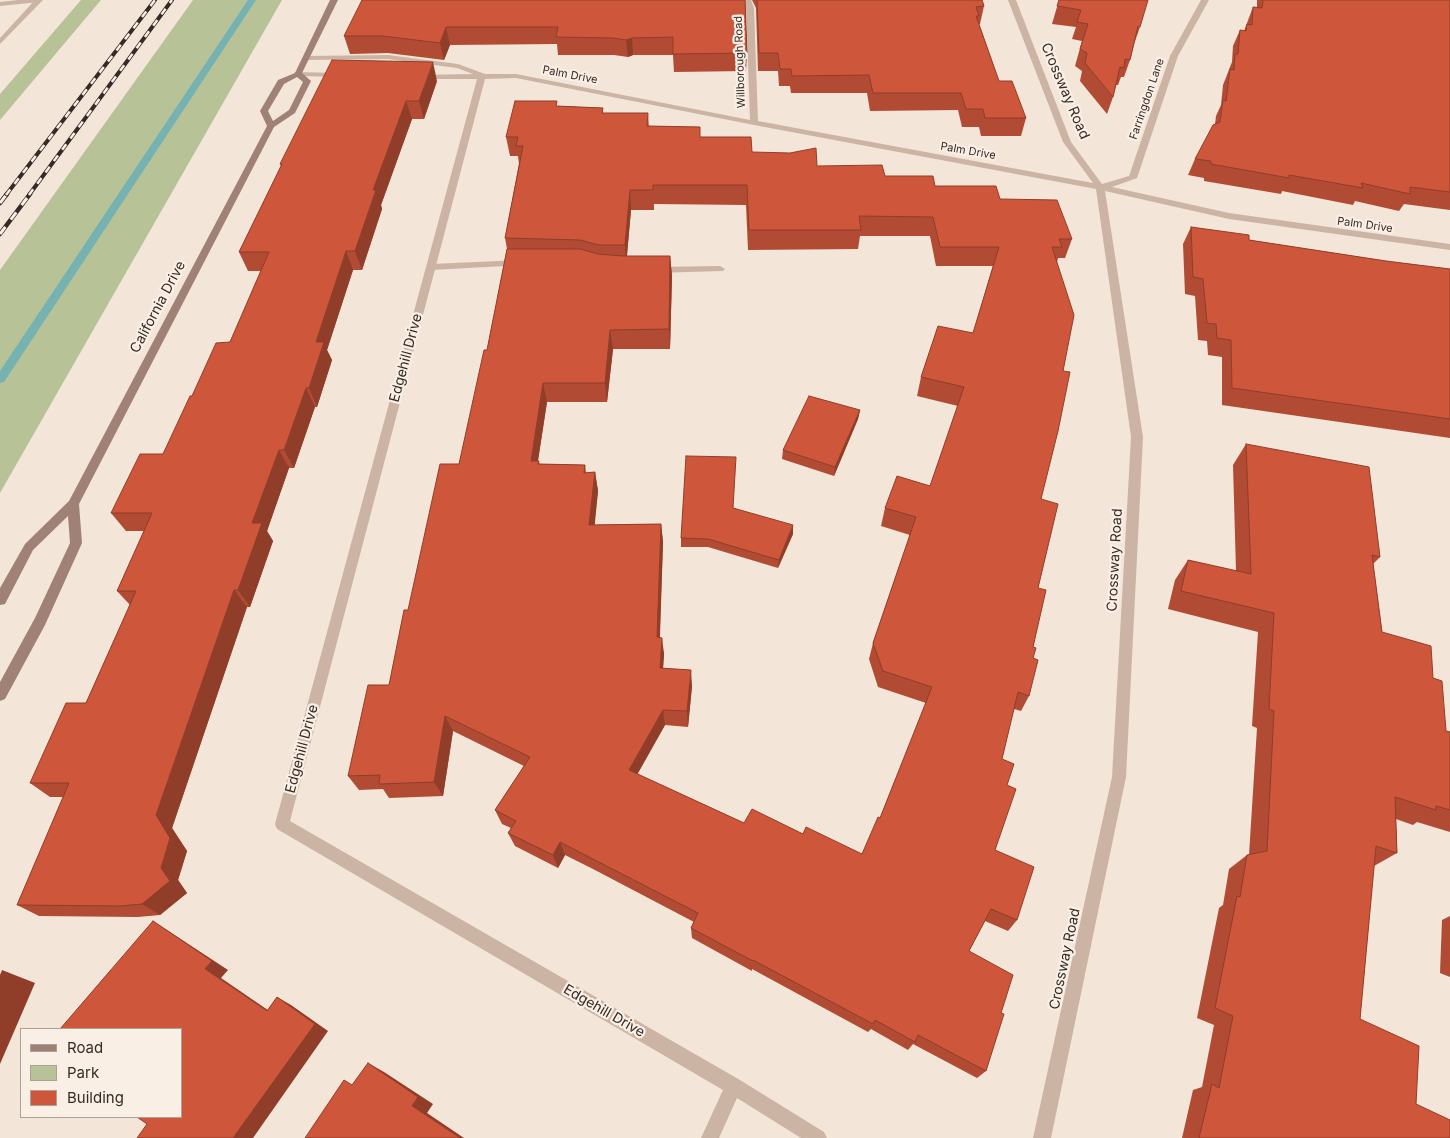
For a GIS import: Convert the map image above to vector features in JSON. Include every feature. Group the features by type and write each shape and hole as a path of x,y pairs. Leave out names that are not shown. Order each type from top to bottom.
{"main road":[{"path":"271,126 264,111 280,82 298,74 334,0"},
{"name":"California Drive","path":"0,600 29,547 73,504 271,126 292,111 307,81 298,74"},
{"path":"0,695 40,621 76,543 73,504"}],"street":[{"path":"0,4 39,0"},
{"path":"0,42 39,0"},
{"name":"Willborough Road","path":"747,0 750,8 754,124"},
{"name":"Crossway Road","path":"1012,0 1068,142 1100,187 1137,437 1118,777 1042,1138"},
{"name":"Farringdon Lane","path":"1100,187 1132,178 1154,120 1174,56 1205,0"},
{"name":"Palm Drive","path":"306,58 388,57 458,66 482,75"},
{"path":"298,74 350,76"},
{"name":"Edgehill Drive","path":"482,75 282,824 734,1086 818,1138"},
{"name":"Palm Drive","path":"410,76 516,76 754,124 1100,187 1229,216 1450,247"},
{"path":"431,266 535,263"},
{"path":"646,270 720,269"},
{"path":"710,1138 734,1086"}],"green space":[{"path":"81,0 101,0 0,120 0,94"},
{"path":"193,0 282,0 0,493 0,270"}],"building":[{"path":"362,0 745,0 747,53 673,54 673,37 632,38 626,40 556,37 558,27 446,27 440,43 383,36 344,36"},
{"path":"757,0 982,0 984,6 976,7 979,16 976,16 999,81 1012,81 1026,118 985,118 983,109 966,109 961,93 873,93 869,75 792,76 791,69 780,69 778,53 759,53"},
{"path":"1059,0 1148,0 1140,27 1138,26 1130,60 1125,59 1124,68 1120,67 1113,97 1085,63 1087,53 1080,49 1088,24 1077,22 1081,10 1057,6"},
{"path":"1263,0 1450,0 1450,192 1410,187 1410,194 1361,183 1363,188 1289,175 1289,178 1211,164 1211,161 1195,159 1213,125 1220,122 1223,100 1226,101 1230,69 1234,70 1235,54 1238,54 1240,30 1246,31 1247,24 1252,25 1253,7 1262,8"},
{"path":"332,60 433,62 419,101 406,101 373,190 376,190 355,251 346,251 316,342 324,342 309,388 306,388 284,450 279,450 252,523 262,523 238,590 234,590 156,815 170,838 161,868 170,881 142,904 120,906 17,905 69,783 30,783 66,703 86,703 136,591 117,591 152,513 111,513 140,454 163,454 216,343 230,342 269,252 239,252"},
{"path":"515,101 557,101 556,106 603,108 602,113 648,113 647,126 700,127 700,137 751,137 752,152 790,153 816,148 817,166 882,165 885,176 933,176 935,186 996,186 1000,199 1057,200 1072,239 1059,239 1062,247 1052,247 1074,315 1063,371 1070,372 1041,499 1058,504 1038,588 1046,590 1033,647 1036,648 1033,658 1038,660 1029,696 1018,692 1002,759 1014,764 1007,785 1016,789 995,850 1034,867 1017,920 991,909 969,951 1013,975 1001,1013 1004,1014 986,1071 918,1035 915,1042 875,1020 873,1024 691,928 698,913 560,842 553,855 508,833 516,821 495,810 530,757 445,716 434,782 379,784 380,775 348,776 368,685 389,685 404,610 408,610 440,464 459,464 484,350 487,350 507,249 580,249 598,254 623,256 670,256 669,329 610,330 605,383 543,383 531,461 539,461 538,464 585,465 584,473 595,472 589,525 661,524 657,637 662,638 660,668 691,670 687,711 663,710 629,770 744,823 752,809 803,834 806,827 862,854 878,817 880,818 932,687 883,671 873,643 916,517 885,508 897,476 930,486 964,387 921,377 938,326 973,333 999,247 940,247 933,217 859,216 861,230 749,230 747,185 653,185 653,190 630,190 625,245 599,245 580,240 505,238 523,146 516,146 518,137 506,137"},
{"path":"1191,227 1249,235 1249,240 1450,269 1450,419 1232,388 1231,340 1217,338 1216,324 1207,323 1203,279 1193,277"},
{"path":"809,396 860,410 835,467 783,450"},
{"path":"1246,444 1369,467 1380,557 1372,555 1382,632 1431,646 1433,678 1442,681 1446,731 1450,732 1450,810 1436,806 1436,810 1395,797 1397,853 1376,846 1360,1019 1419,1046 1416,1104 1450,1120 1450,1138 1199,1138 1212,1084 1219,1088 1233,1016 1215,1008 1237,896 1240,897 1247,855 1267,851 1274,711 1269,709 1274,613 1181,591 1188,560 1251,574"},
{"path":"686,456 736,457 733,508 793,525 779,560 708,539 681,538"},
{"path":"153,921 212,961 205,969 267,1011 277,997 315,1024 233,1138 137,1138 147,1124 138,1118 182,1118 182,1028 61,1028"},
{"path":"368,1063 418,1097 412,1106 460,1138 305,1138 344,1080 352,1085"}],"waterway":[{"path":"0,379 252,0"}],"railway":[{"path":"6,195 155,0"},
{"path":"29,195 172,0"},
{"path":"0,203 7,194"},
{"path":"0,234 30,194"}]}
